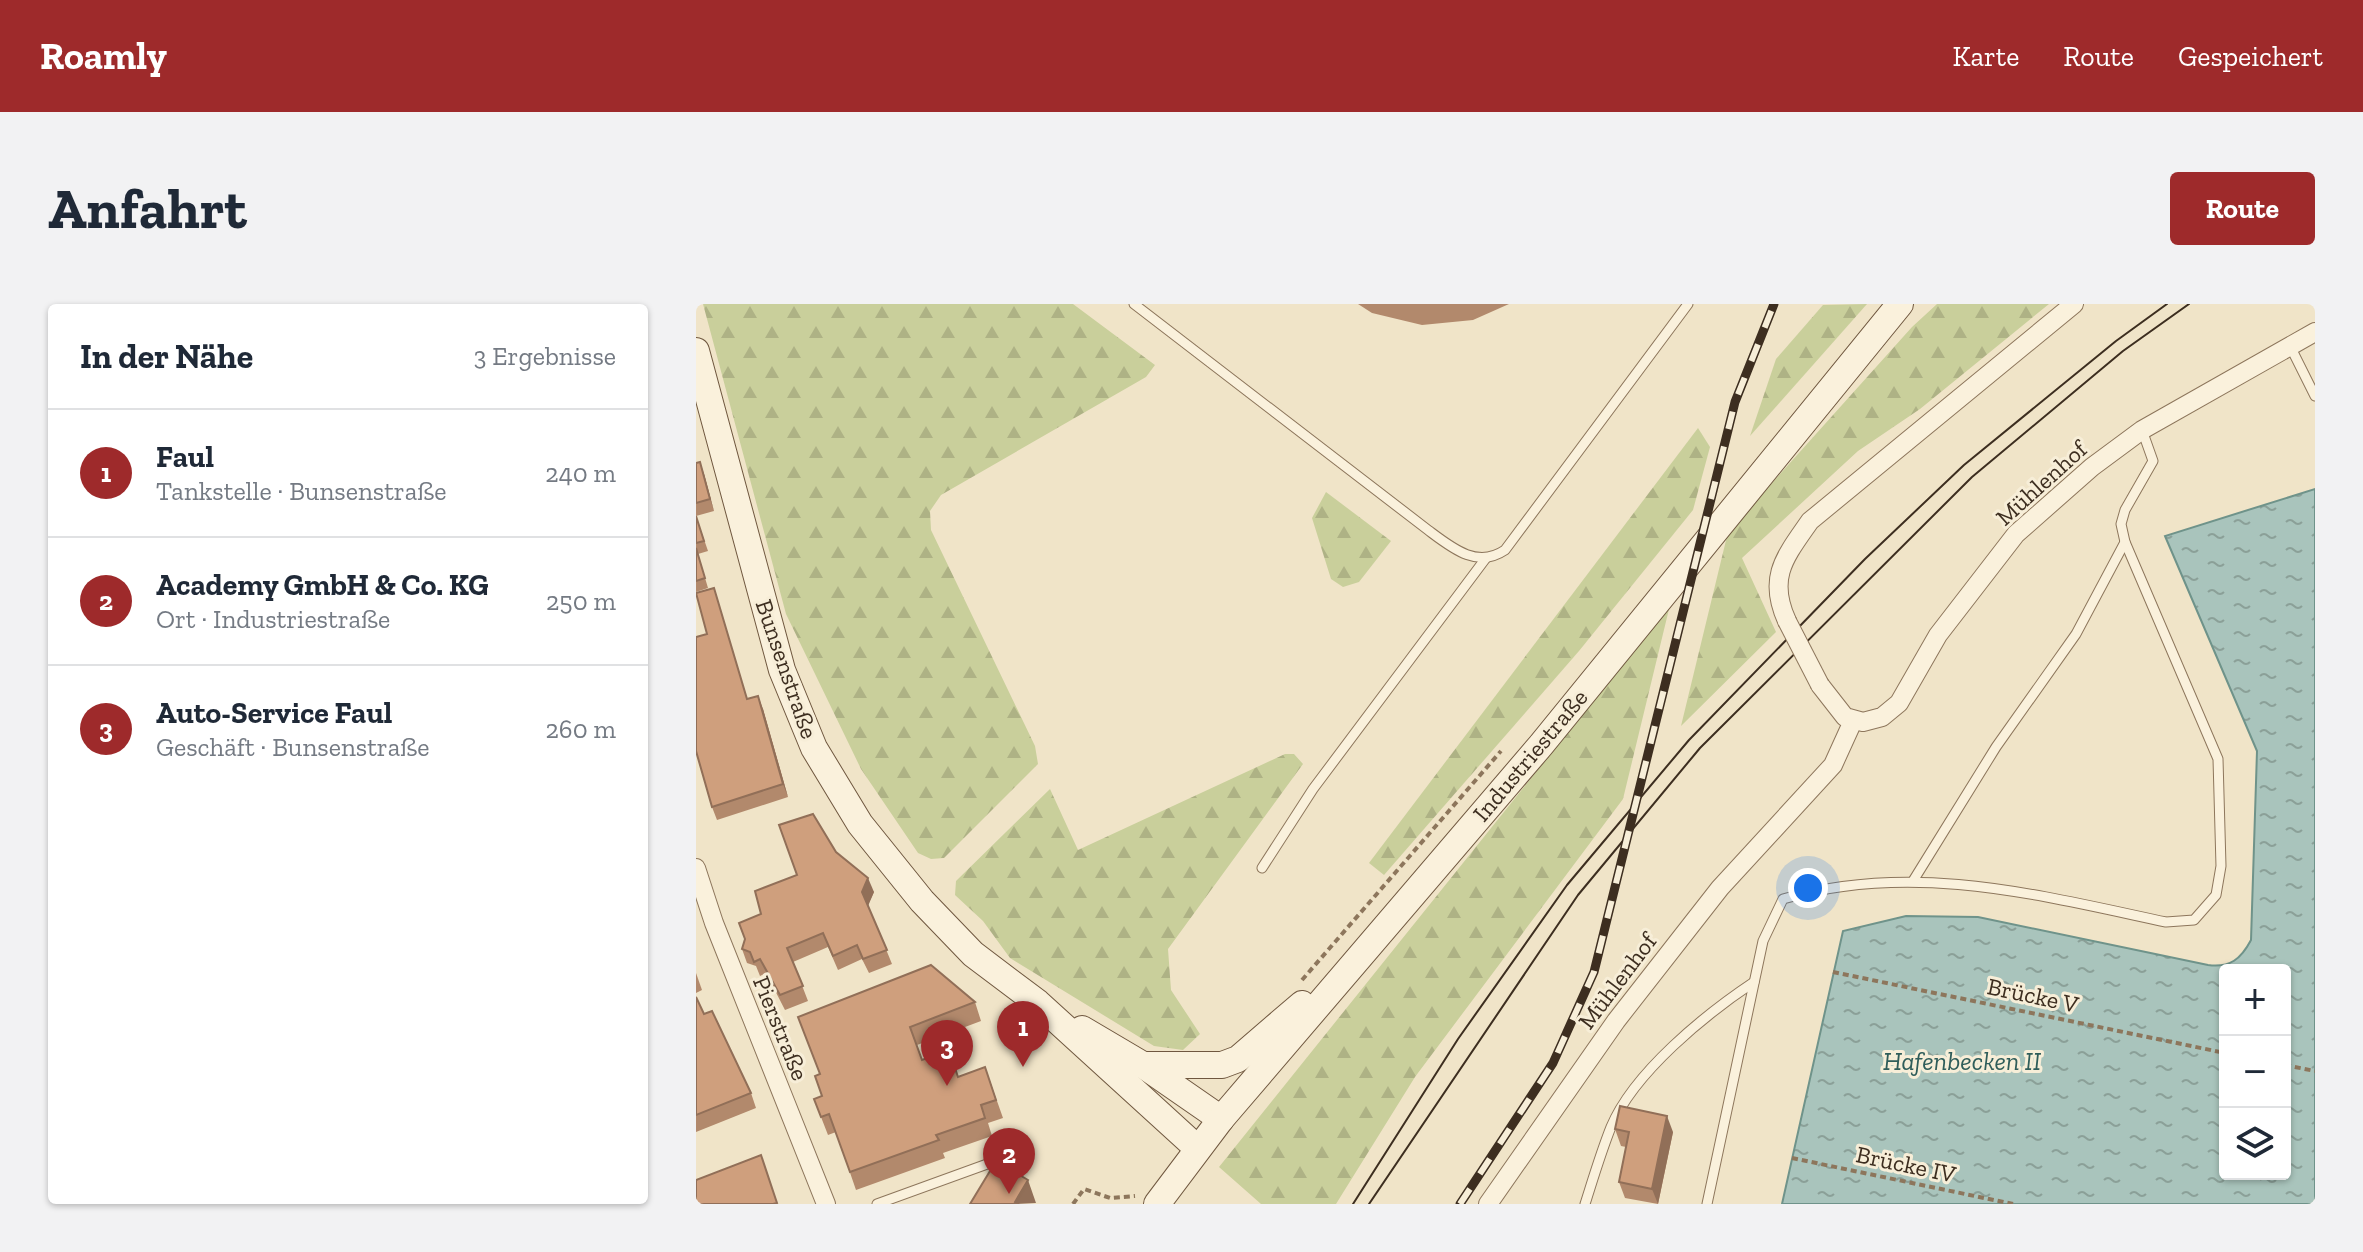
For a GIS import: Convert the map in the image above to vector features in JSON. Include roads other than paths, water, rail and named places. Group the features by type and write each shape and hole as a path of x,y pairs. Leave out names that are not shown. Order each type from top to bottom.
{"main road":[{"name":"Industriestraße","path":"1146,1200 1197,1148 1541,745 1900,304"},
{"name":"Bunsenstraße","path":"698,366 705,425 782,670 814,748 860,824 922,901 973,954 1038,1003 1197,1148"},
{"name":"Bunsenstraße","path":"1143,1065 1205,1067 1238,1059 1291,1012 1341,976"},
{"name":"Bunsenstraße","path":"1038,1003 1143,1065 1221,1119"}],"street":[{"path":"1853,721 1845,717 1820,685 1787,621 1779,603 1781,564 1810,521 2074,304"},
{"name":"Mühlenhof","path":"1488,1204 1625,1008 1720,888 1833,765 1853,721 1882,717 1899,703 1938,635 2016,534 2092,467 2142,430 2315,332"},
{"name":"Pierstraße","path":"696,868 714,923 826,1204"}],"lane":[{"path":"1134,304 1455,550 1475,559 1505,550 1688,304"},
{"path":"2290,346 2315,396"},
{"path":"1707,1204 1763,941 1783,899 1820,888 1913,881 1992,885 2166,922 2194,920 2216,895 2221,866 2218,759 2125,542 2121,524 2125,510 2153,461 2142,430"},
{"path":"1913,881 1996,747 2076,634 2125,542"},
{"path":"1262,868 1313,789 1486,558"},
{"path":"1585,1204 1612,1125 1630,1094 1679,1042 1754,982"},
{"path":"877,1204 1012,1155"}],"water":[{"name":"Hafenbecken II","path":"2315,489 2315,1204 1782,1204 1843,931 1906,916 1978,917 2219,966 2219,1180 2291,1180 2291,964 2226,964 2234,961 2251,940 2257,751 2165,536"}],"tram line":[{"path":"1353,1204 1458,1039 1567,885 1689,740 1865,559 1964,465 2116,341 2167,304"},
{"path":"1369,1204 1578,895 1700,748 1972,477 2123,351 2189,304"}],"railway":[{"path":"1460,1204 1553,1063 1594,972 1735,402 1774,304"}],"place":[{"name":"Faul","path":"1023,1067"},
{"name":"Auto-Service Faul","path":"947,1086"},
{"name":"Academy GmbH & Co. KG","path":"1009,1194"}]}
